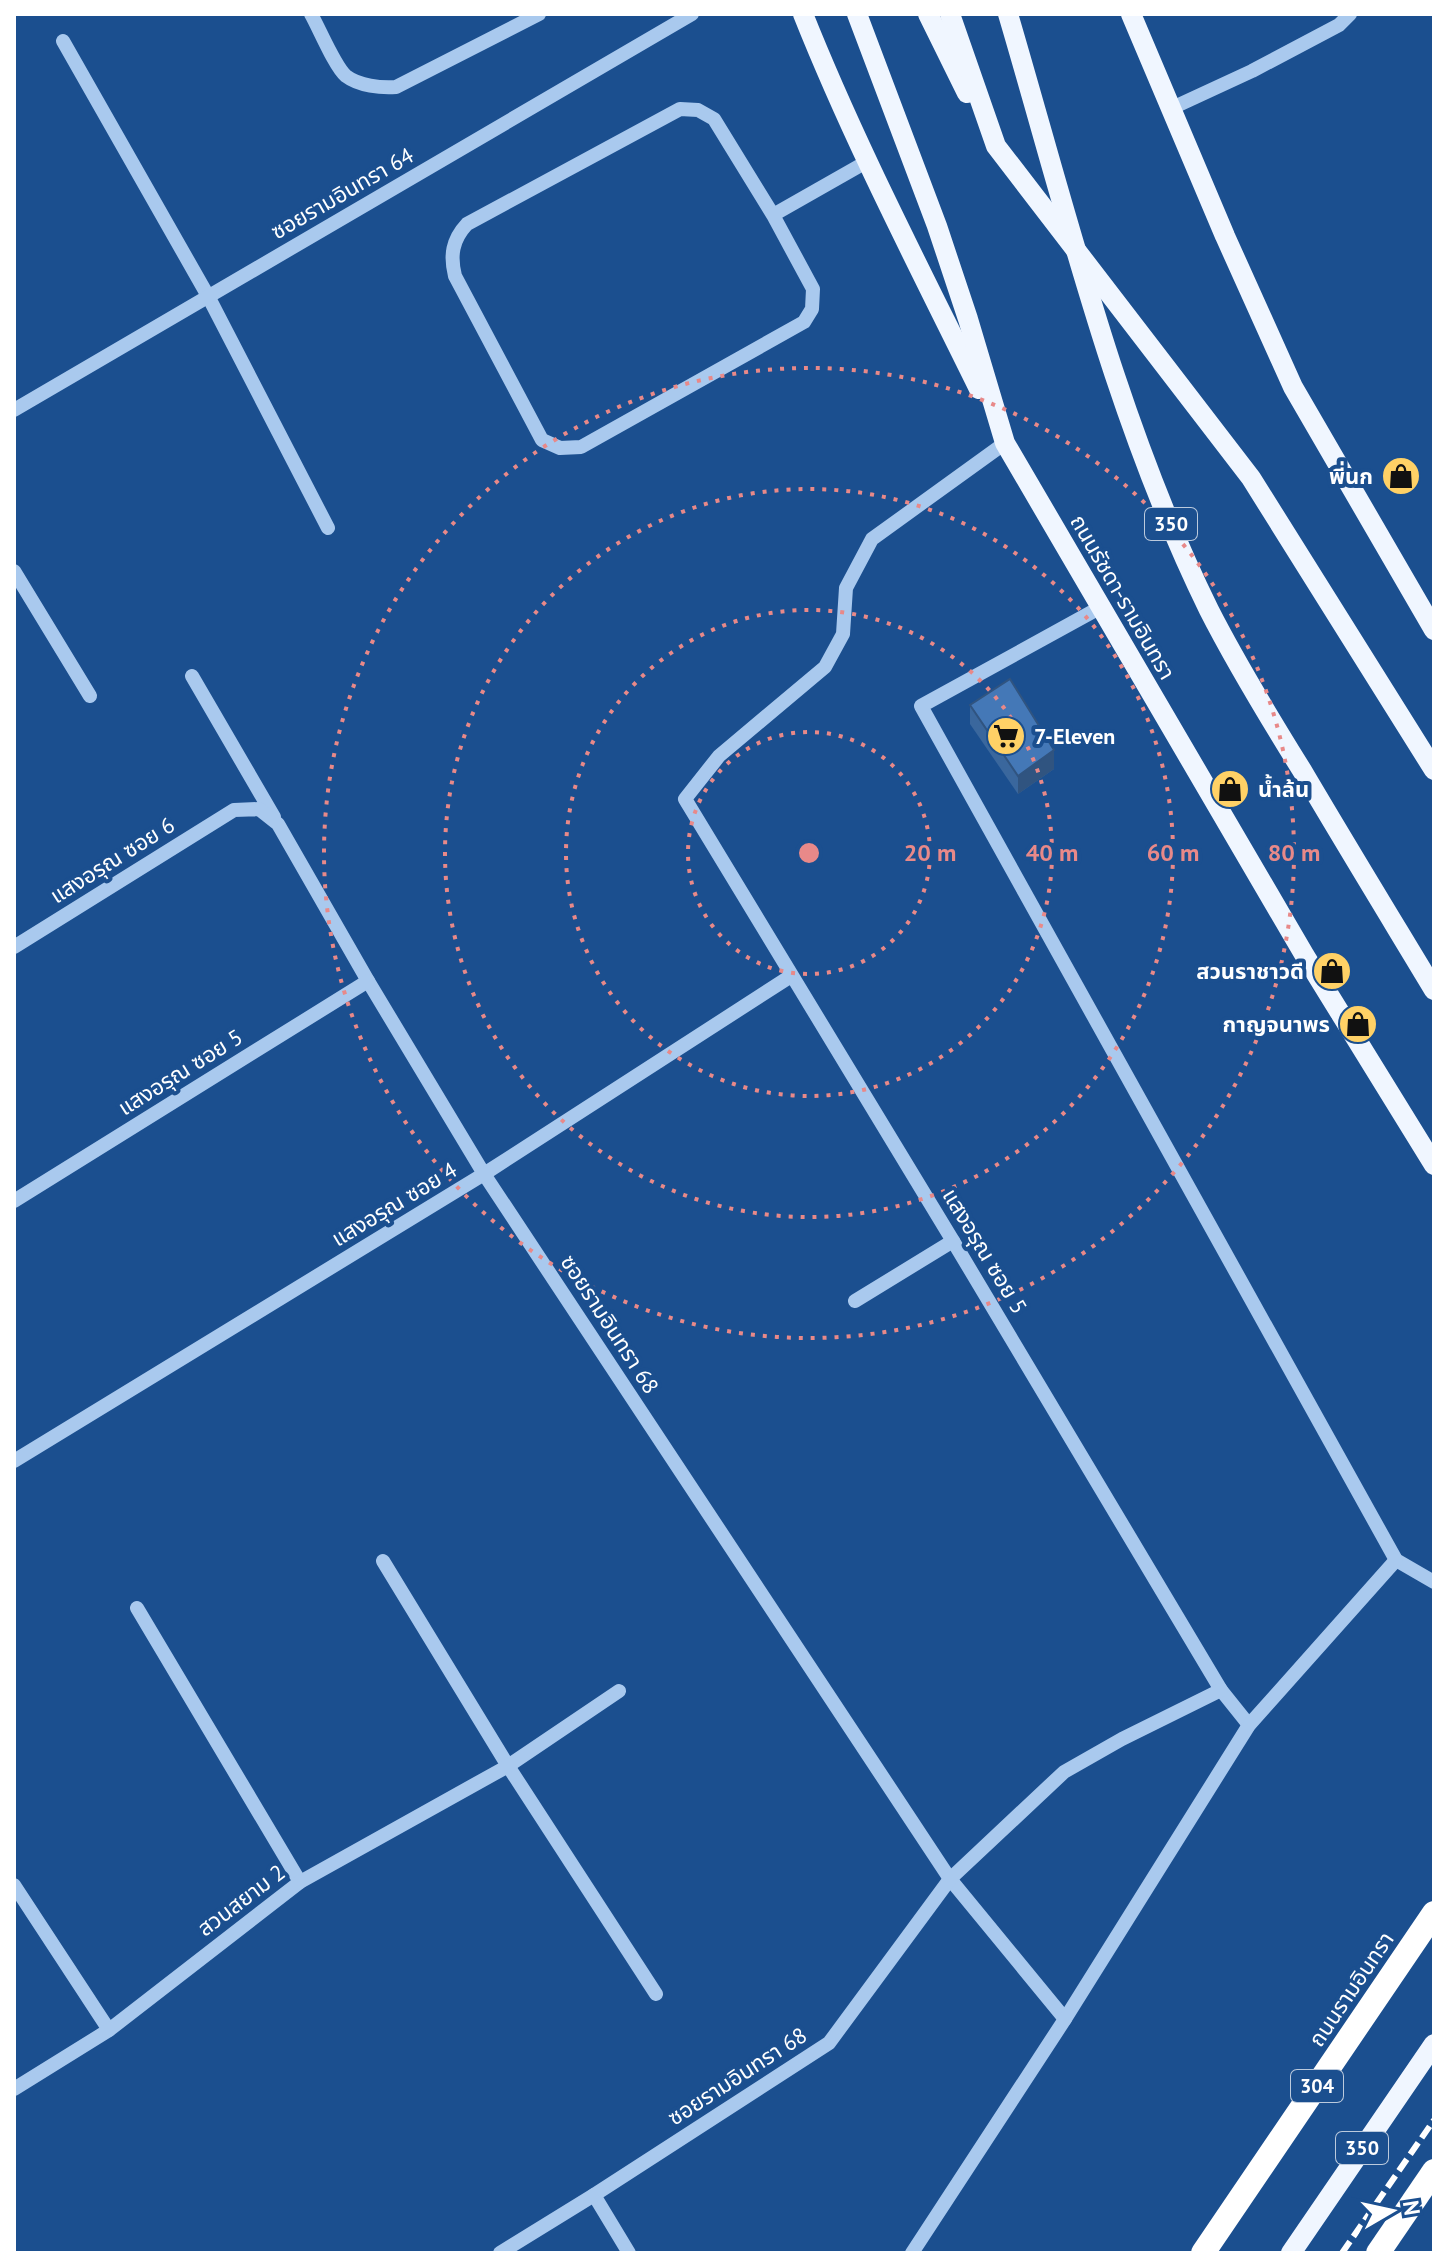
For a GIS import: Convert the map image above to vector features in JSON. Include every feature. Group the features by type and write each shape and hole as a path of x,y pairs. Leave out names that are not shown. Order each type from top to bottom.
{"highway":[{"name":"ถนนรามอินทรา","path":"1203,2253 1434,1913"},
{"path":"1378,2253 1434,2171"}],"main road":[{"path":"803,14 868,161 1005,443"},
{"name":"ถนนรัชดา-รามอินทรา","path":"857,14 937,226 1005,443 1305,956 1434,1165"},
{"path":"928,14 996,146 1251,478 1434,770"},
{"path":"950,14 996,146"},
{"name":"350","path":"1008,14 1085,282 1161,502 1209,610 1263,706 1434,990"},
{"path":"1131,14 1293,387 1434,630"},
{"path":"1141,14 1145,44"},
{"name":"350","path":"1291,2253 1434,2044"}],"street":[{"path":"311,14 343,74 362,84 389,88 539,14"},
{"name":"ซอยรามอินทรา 64","path":"14,410 692,14"},
{"path":"1172,108 1252,71 1339,25 1350,14"},
{"path":"63,41 208,296 328,528"},
{"path":"680,109 698,110 714,119 773,215 813,289 812,309 804,322 581,447 560,448 542,440 453,268 453,246 467,224 680,109"},
{"path":"773,215 868,161"},
{"name":"แสงอรุณ ซอย 5","path":"1005,443 872,539 846,588 843,634 825,667 719,756 685,799 1221,1690 1249,1725"},
{"path":"14,571 90,696"},
{"path":"1101,607 921,706 1396,1560 1434,1582"},
{"name":"ซอยรามอินทรา 68","path":"192,676 368,981 484,1174 950,1879 1065,2019"},
{"name":"แสงอรุณ ซอย 6","path":"14,947 234,810 259,809 278,824"},
{"name":"แสงอรุณ ซอย 4","path":"14,1461 484,1174 791,976"},
{"name":"แสงอรุณ ซอย 5","path":"14,1201 368,981"},
{"path":"855,1301 953,1241"},
{"path":"912,2253 1065,2019 1249,1725 1396,1560"},
{"path":"383,1561 508,1766 656,1994"},
{"path":"137,1608 300,1882"},
{"name":"ซอยรามอินทรา 68","path":"500,2253 829,2043 950,1879 1064,1772 1221,1690"},
{"name":"สวนสยาม 2","path":"14,2089 109,2030 300,1882 508,1766 619,1691"},
{"path":"14,1885 109,2030"},
{"path":"594,2195 629,2253"}],"building":[{"name":"7-Eleven","path":"1010,679 1054,750 1018,776 970,705"}],"railway":[{"path":"1342,2253 1434,2120"}],"place":[{"name":"พี่นก","path":"1401,476"},
{"name":"7-Eleven","path":"1006,736"},
{"name":"น้ำล้น","path":"1230,789"},
{"name":"สวนราชาวดี","path":"1332,971"},
{"name":"กาญจนาพร","path":"1358,1024"}]}
